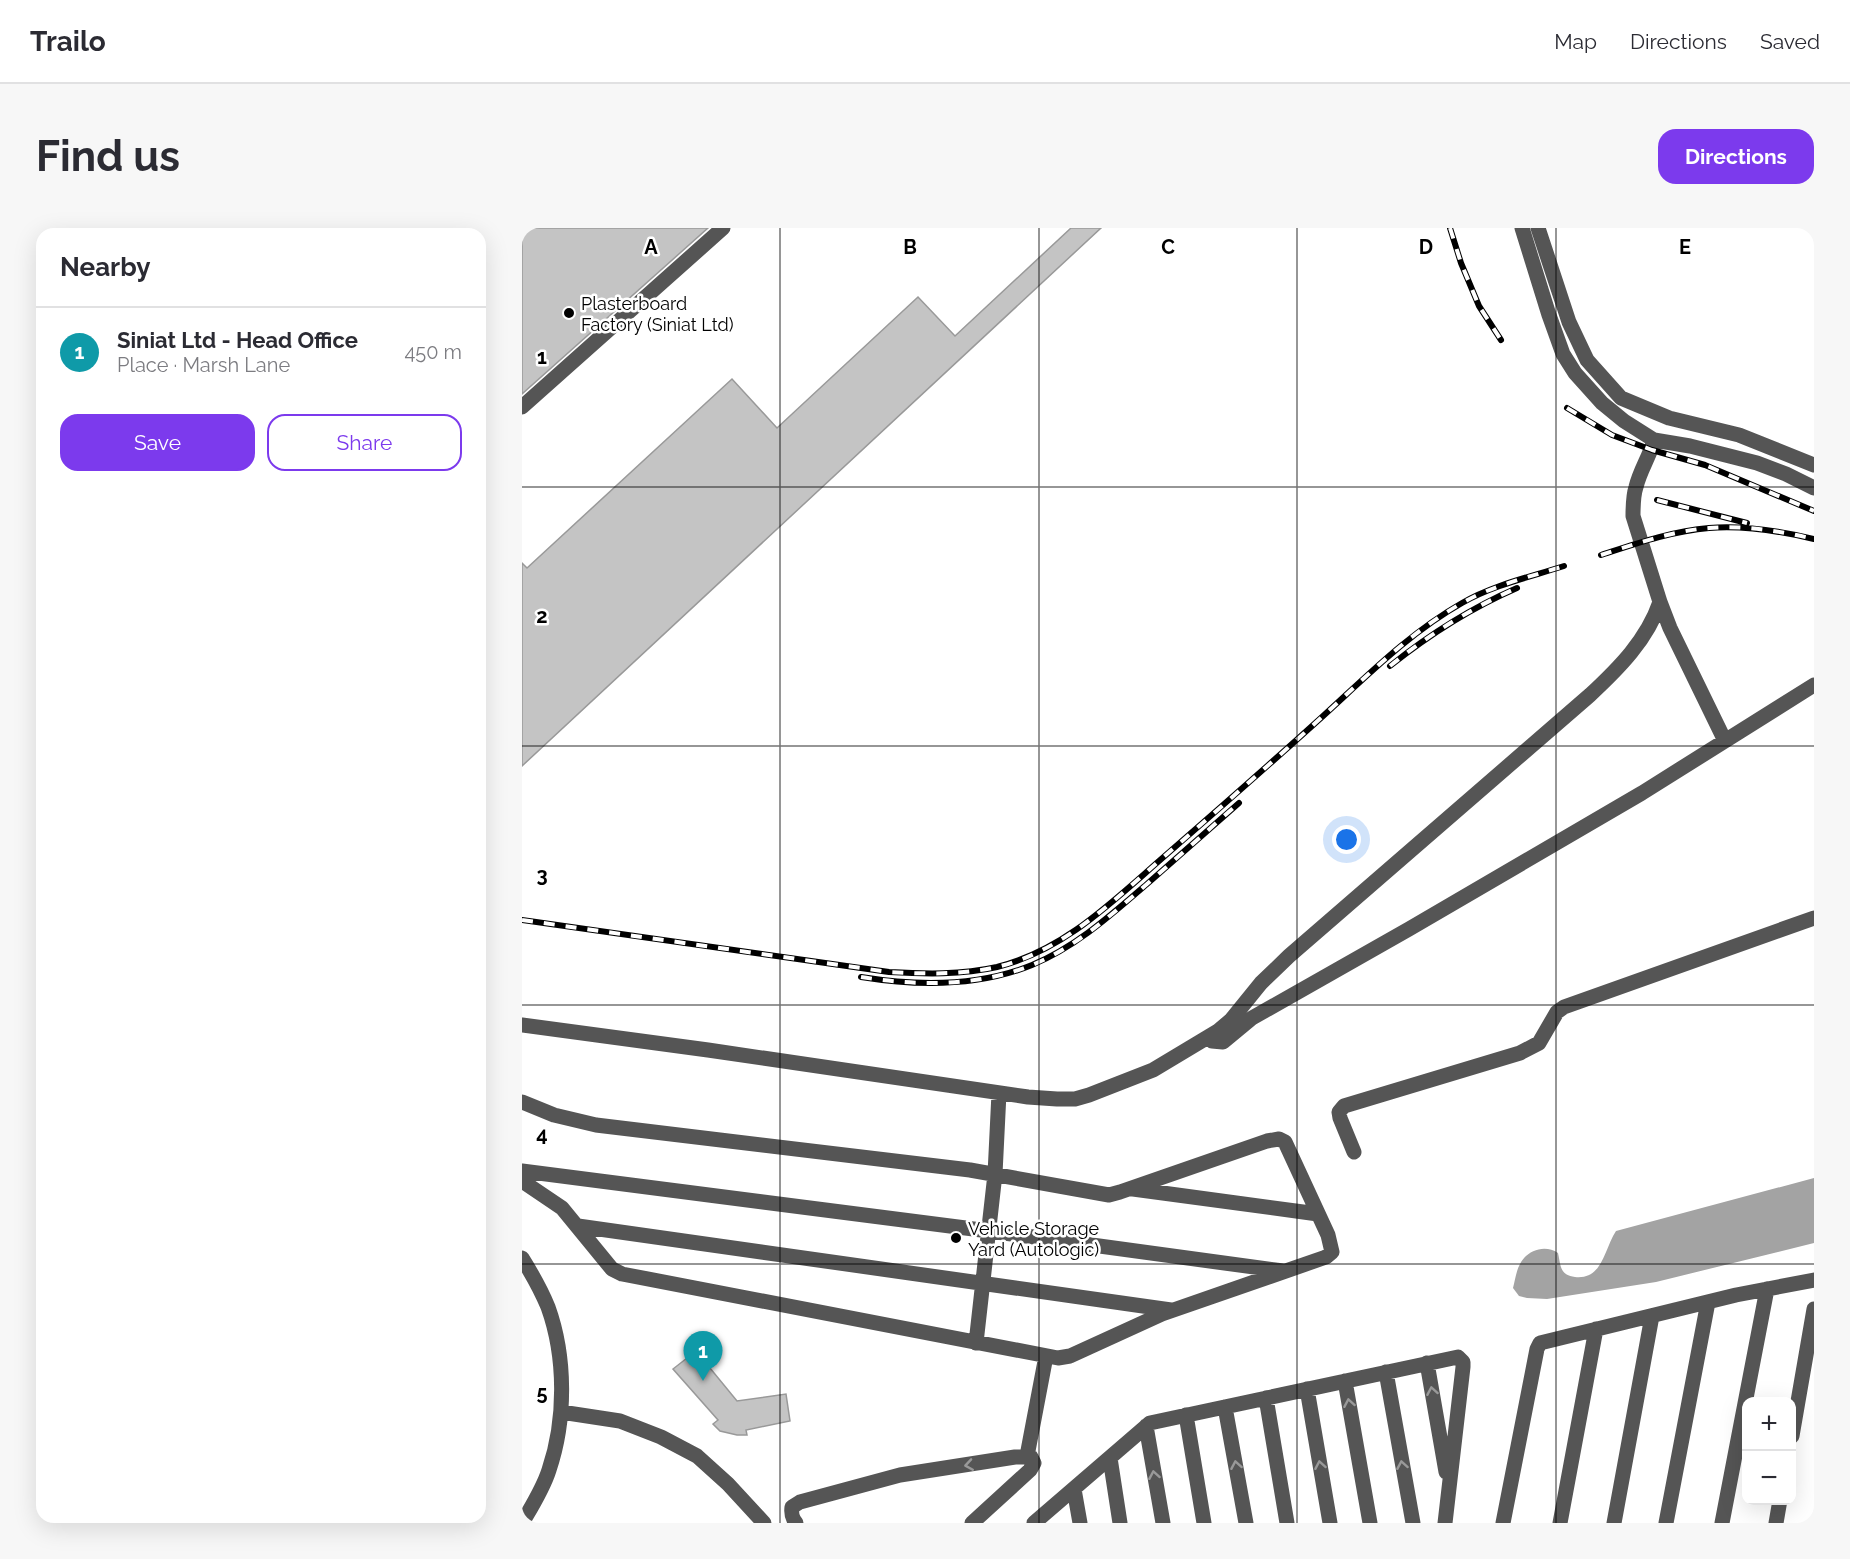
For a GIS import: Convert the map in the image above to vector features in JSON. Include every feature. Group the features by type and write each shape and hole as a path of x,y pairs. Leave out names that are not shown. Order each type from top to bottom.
{"street":[{"path":"522,407 723,228"},
{"path":"1522,228 1563,354 1588,390 1602,404 1654,440 1697,448 1757,464 1786,474 1814,488"},
{"path":"1538,228 1569,322 1587,360 1622,398 1650,411 1701,427 1739,435 1814,465"},
{"path":"1697,448 1701,427"},
{"path":"1654,440 1652,450 1636,485 1633,516 1670,628 1725,741"},
{"path":"522,1025 999,1093 1057,1099 1075,1099 1089,1095 1162,1065 1209,1037 1231,1020 1261,983 1289,956 1599,687 1623,663 1639,642 1660,602"},
{"path":"1209,1037 1212,1041 1223,1042 1252,1018 1410,930 1642,793 1814,685"},
{"path":"1354,1152 1340,1118 1339,1112 1344,1106 1520,1053 1539,1043 1561,1008 1814,918"},
{"path":"976,1342 996,1174 999,1093"},
{"path":"522,1102 560,1117 596,1125 996,1174 1102,1194 1114,1194 1278,1139 1285,1142 1330,1242 1332,1252 1326,1257 1286,1272 1146,1320 1064,1358 622,1274 612,1269 562,1208 522,1181"},
{"path":"522,1171 1286,1272"},
{"path":"1130,1189 1318,1214"},
{"path":"578,1226 1174,1310"},
{"path":"522,1258 541,1292 554,1328 562,1388 561,1412 549,1469 537,1498 522,1523"},
{"path":"1503,1523 1538,1345 1546,1341 1708,1302 1814,1280"},
{"path":"1722,1523 1767,1289"},
{"path":"1666,1523 1708,1302"},
{"path":"1796,1408 1814,1309"},
{"path":"1614,1523 1652,1316"},
{"path":"1560,1523 1596,1329"},
{"path":"1027,1456 1046,1356"},
{"path":"1036,1522 1146,1426 1155,1422 1458,1357 1463,1362 1445,1523"},
{"path":"1427,1363 1450,1490"},
{"path":"1386,1372 1413,1523"},
{"path":"1346,1381 1370,1523"},
{"path":"1307,1389 1330,1523"},
{"path":"1266,1398 1287,1523"},
{"path":"1225,1407 1246,1523"},
{"path":"561,1412 620,1421 661,1437 688,1451 697,1456 728,1484 764,1523"},
{"path":"1186,1415 1204,1523"},
{"path":"1146,1426 1162,1523"},
{"path":"796,1523 791,1512 792,1507 800,1502 900,1475 1031,1457 1033,1466 972,1523"},
{"path":"1110,1458 1120,1523"},
{"path":"1074,1489 1080,1523"},
{"path":"1776,1523 1779,1505"}],"shaded area":[{"path":"1814,1178 1814,1243 1656,1282 1547,1299 1519,1296 1513,1288 1523,1259 1537,1250 1553,1250 1558,1253 1561,1266 1566,1274 1584,1277 1592,1274 1602,1262 1616,1231"}],"building":[{"name":"Plasterboard Factory (Siniat Ltd)","path":"522,228 708,228 522,394"},
{"path":"1071,228 1101,228 522,766 522,563 527,568 732,379 777,428 918,297 955,336"},
{"path":"696,1351 737,1401 786,1394 790,1421 746,1430 747,1435 720,1431 713,1424 718,1420 673,1369"}],"railway":[{"path":"1450,228 1461,263 1479,306 1501,340"},
{"path":"1567,408 1612,435 1652,450 1705,465 1814,511"},
{"path":"1657,500 1747,523"},
{"path":"1601,555 1640,542 1709,528 1762,529 1814,539"},
{"path":"522,920 889,972 956,973 997,967 1021,960 1064,938 1103,909 1261,772 1389,656 1424,628 1462,603 1486,591 1564,566"},
{"path":"1390,666 1451,622 1517,588"},
{"path":"861,977 925,983 969,981 1011,972 1048,958 1078,940 1106,919 1239,803"}],"place":[{"name":"Plasterboard Factory (Siniat Ltd)","path":"569,313"},
{"name":"Vehicle Storage Yard (Autologic)","path":"956,1238"},
{"name":"Siniat Ltd - Head Office","path":"703,1381"}]}
